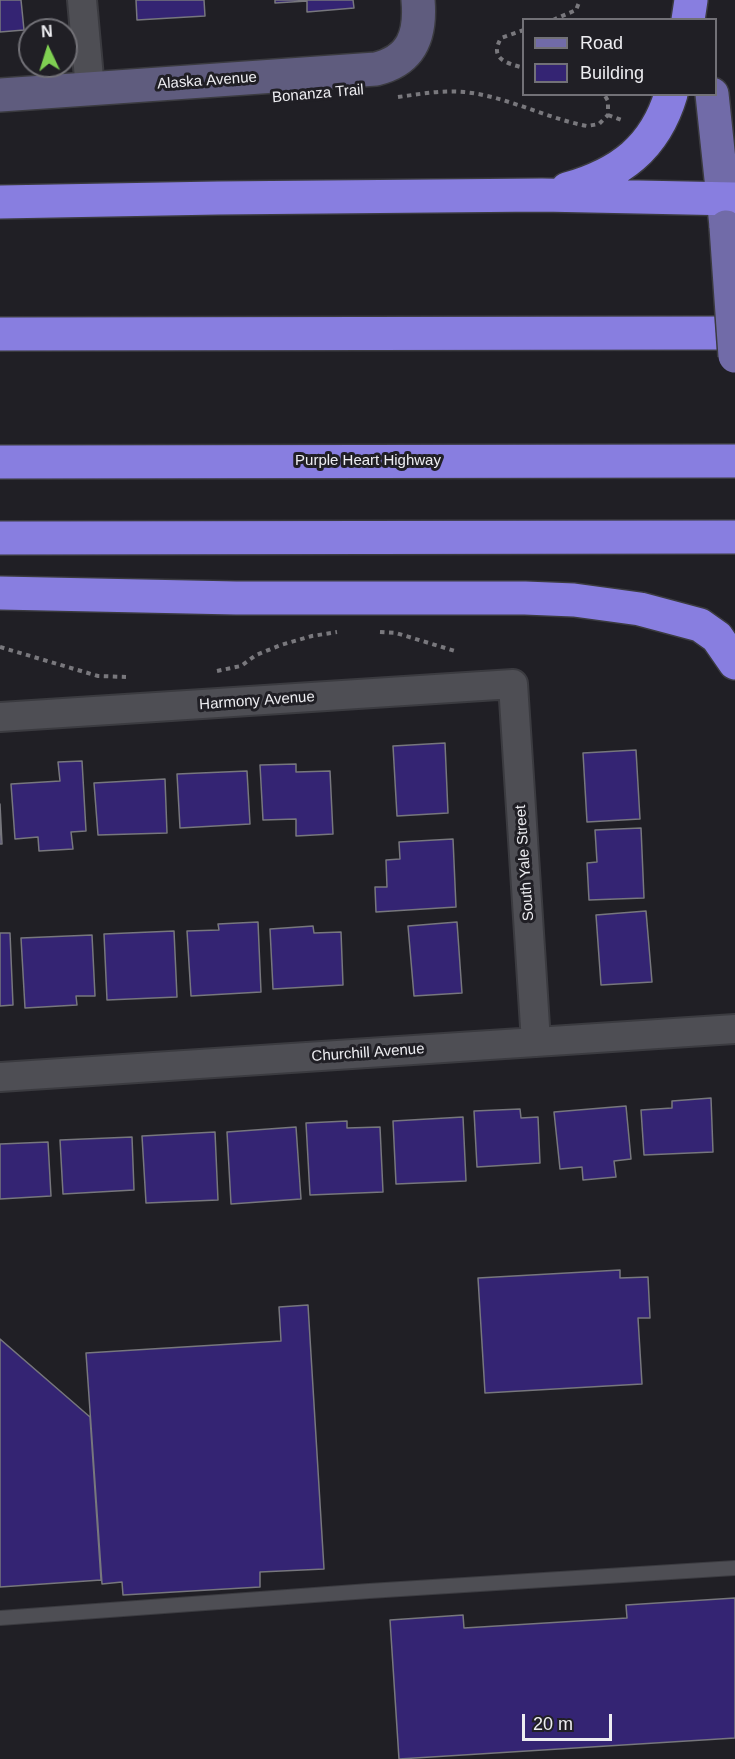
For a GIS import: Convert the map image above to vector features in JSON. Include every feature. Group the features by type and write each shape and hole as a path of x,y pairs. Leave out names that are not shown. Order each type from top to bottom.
{"highway":[{"path":"688,18 691,0"},
{"path":"542,195 594,180 632,158 652,138 666,112 670,96"},
{"path":"0,202 542,195 729,208"},
{"path":"550,333 735,322"},
{"path":"0,334 735,333"},
{"name":"Purple Heart Highway","path":"0,462 735,461"},
{"path":"0,538 735,537"},
{"path":"0,593 236,598 574,600 640,609 700,625 717,637 735,663"}],"main road":[{"path":"702,0 704,18"},
{"path":"712,96 729,208 735,356"}],"street":[{"path":"82,0 90,89"},
{"name":"Alaska Avenue","path":"0,95 364,71 388,65 408,50 417,32 418,0"},
{"name":"Harmony Avenue","path":"0,717 513,684"},
{"name":"South Yale Street","path":"513,684 536,1042"},
{"name":"Churchill Avenue","path":"0,1077 735,1029"}],"lane":[{"path":"0,1618 369,1591 735,1568"}],"path":[{"path":"558,18 576,10 579,0"},
{"path":"522,31 501,38 497,46 498,56 505,63 522,67"},
{"path":"388,99 444,91 465,92 487,96 587,126 599,124 608,115 608,101 605,96"},
{"path":"210,672 241,666 256,655 281,645 312,636 339,632"},
{"path":"375,632 396,633 454,651"},
{"path":"0,647 98,676 132,677"}],"building":[{"path":"0,0 21,0 23,18 18,18 18,30 0,32"},
{"path":"136,0 204,0 205,16 137,20"},
{"path":"275,0 353,0 354,8 307,12 307,1 275,3"},
{"path":"445,743 448,813 397,816 393,746"},
{"path":"636,750 640,819 587,822 583,753"},
{"path":"82,761 86,831 71,832 73,849 39,851 38,837 15,839 11,784 60,781 58,762"},
{"path":"296,764 296,772 330,771 333,834 296,836 296,819 263,820 260,765"},
{"path":"247,771 250,824 180,828 177,774"},
{"path":"165,779 167,833 98,835 94,783"},
{"path":"0,804 2,844 0,844"},
{"path":"641,828 644,898 589,900 587,863 597,862 595,830"},
{"path":"453,839 456,907 376,912 375,887 387,887 386,860 400,859 399,842"},
{"path":"646,911 652,982 601,985 596,915"},
{"path":"258,922 261,992 191,996 187,931 219,930 218,924"},
{"path":"457,922 462,993 414,996 408,926"},
{"path":"313,926 314,933 341,932 343,985 273,989 270,929"},
{"path":"174,931 177,997 107,1000 104,934"},
{"path":"0,933 10,933 13,1005 0,1006"},
{"path":"92,935 95,996 76,996 77,1005 25,1008 21,938"},
{"path":"711,1098 713,1152 644,1155 641,1110 672,1108 672,1101"},
{"path":"626,1106 631,1159 614,1161 616,1177 583,1180 582,1167 560,1169 554,1112"},
{"path":"520,1109 521,1118 538,1117 540,1163 477,1167 474,1111"},
{"path":"463,1117 466,1181 396,1184 393,1121"},
{"path":"347,1121 347,1128 380,1127 383,1192 310,1195 306,1123"},
{"path":"296,1127 301,1199 231,1204 227,1132"},
{"path":"215,1132 218,1200 146,1203 142,1136"},
{"path":"132,1137 134,1190 63,1194 60,1140"},
{"path":"48,1142 51,1196 0,1199 0,1144"},
{"path":"620,1270 620,1278 648,1277 650,1318 638,1318 642,1384 485,1393 478,1278"},
{"path":"308,1305 324,1569 260,1572 260,1587 123,1595 122,1582 102,1584 86,1353 281,1341 279,1307"},
{"path":"0,1339 90,1417 101,1580 0,1587"},
{"path":"735,1598 735,1738 399,1759 390,1620 463,1615 464,1628 627,1618 626,1605"}]}
